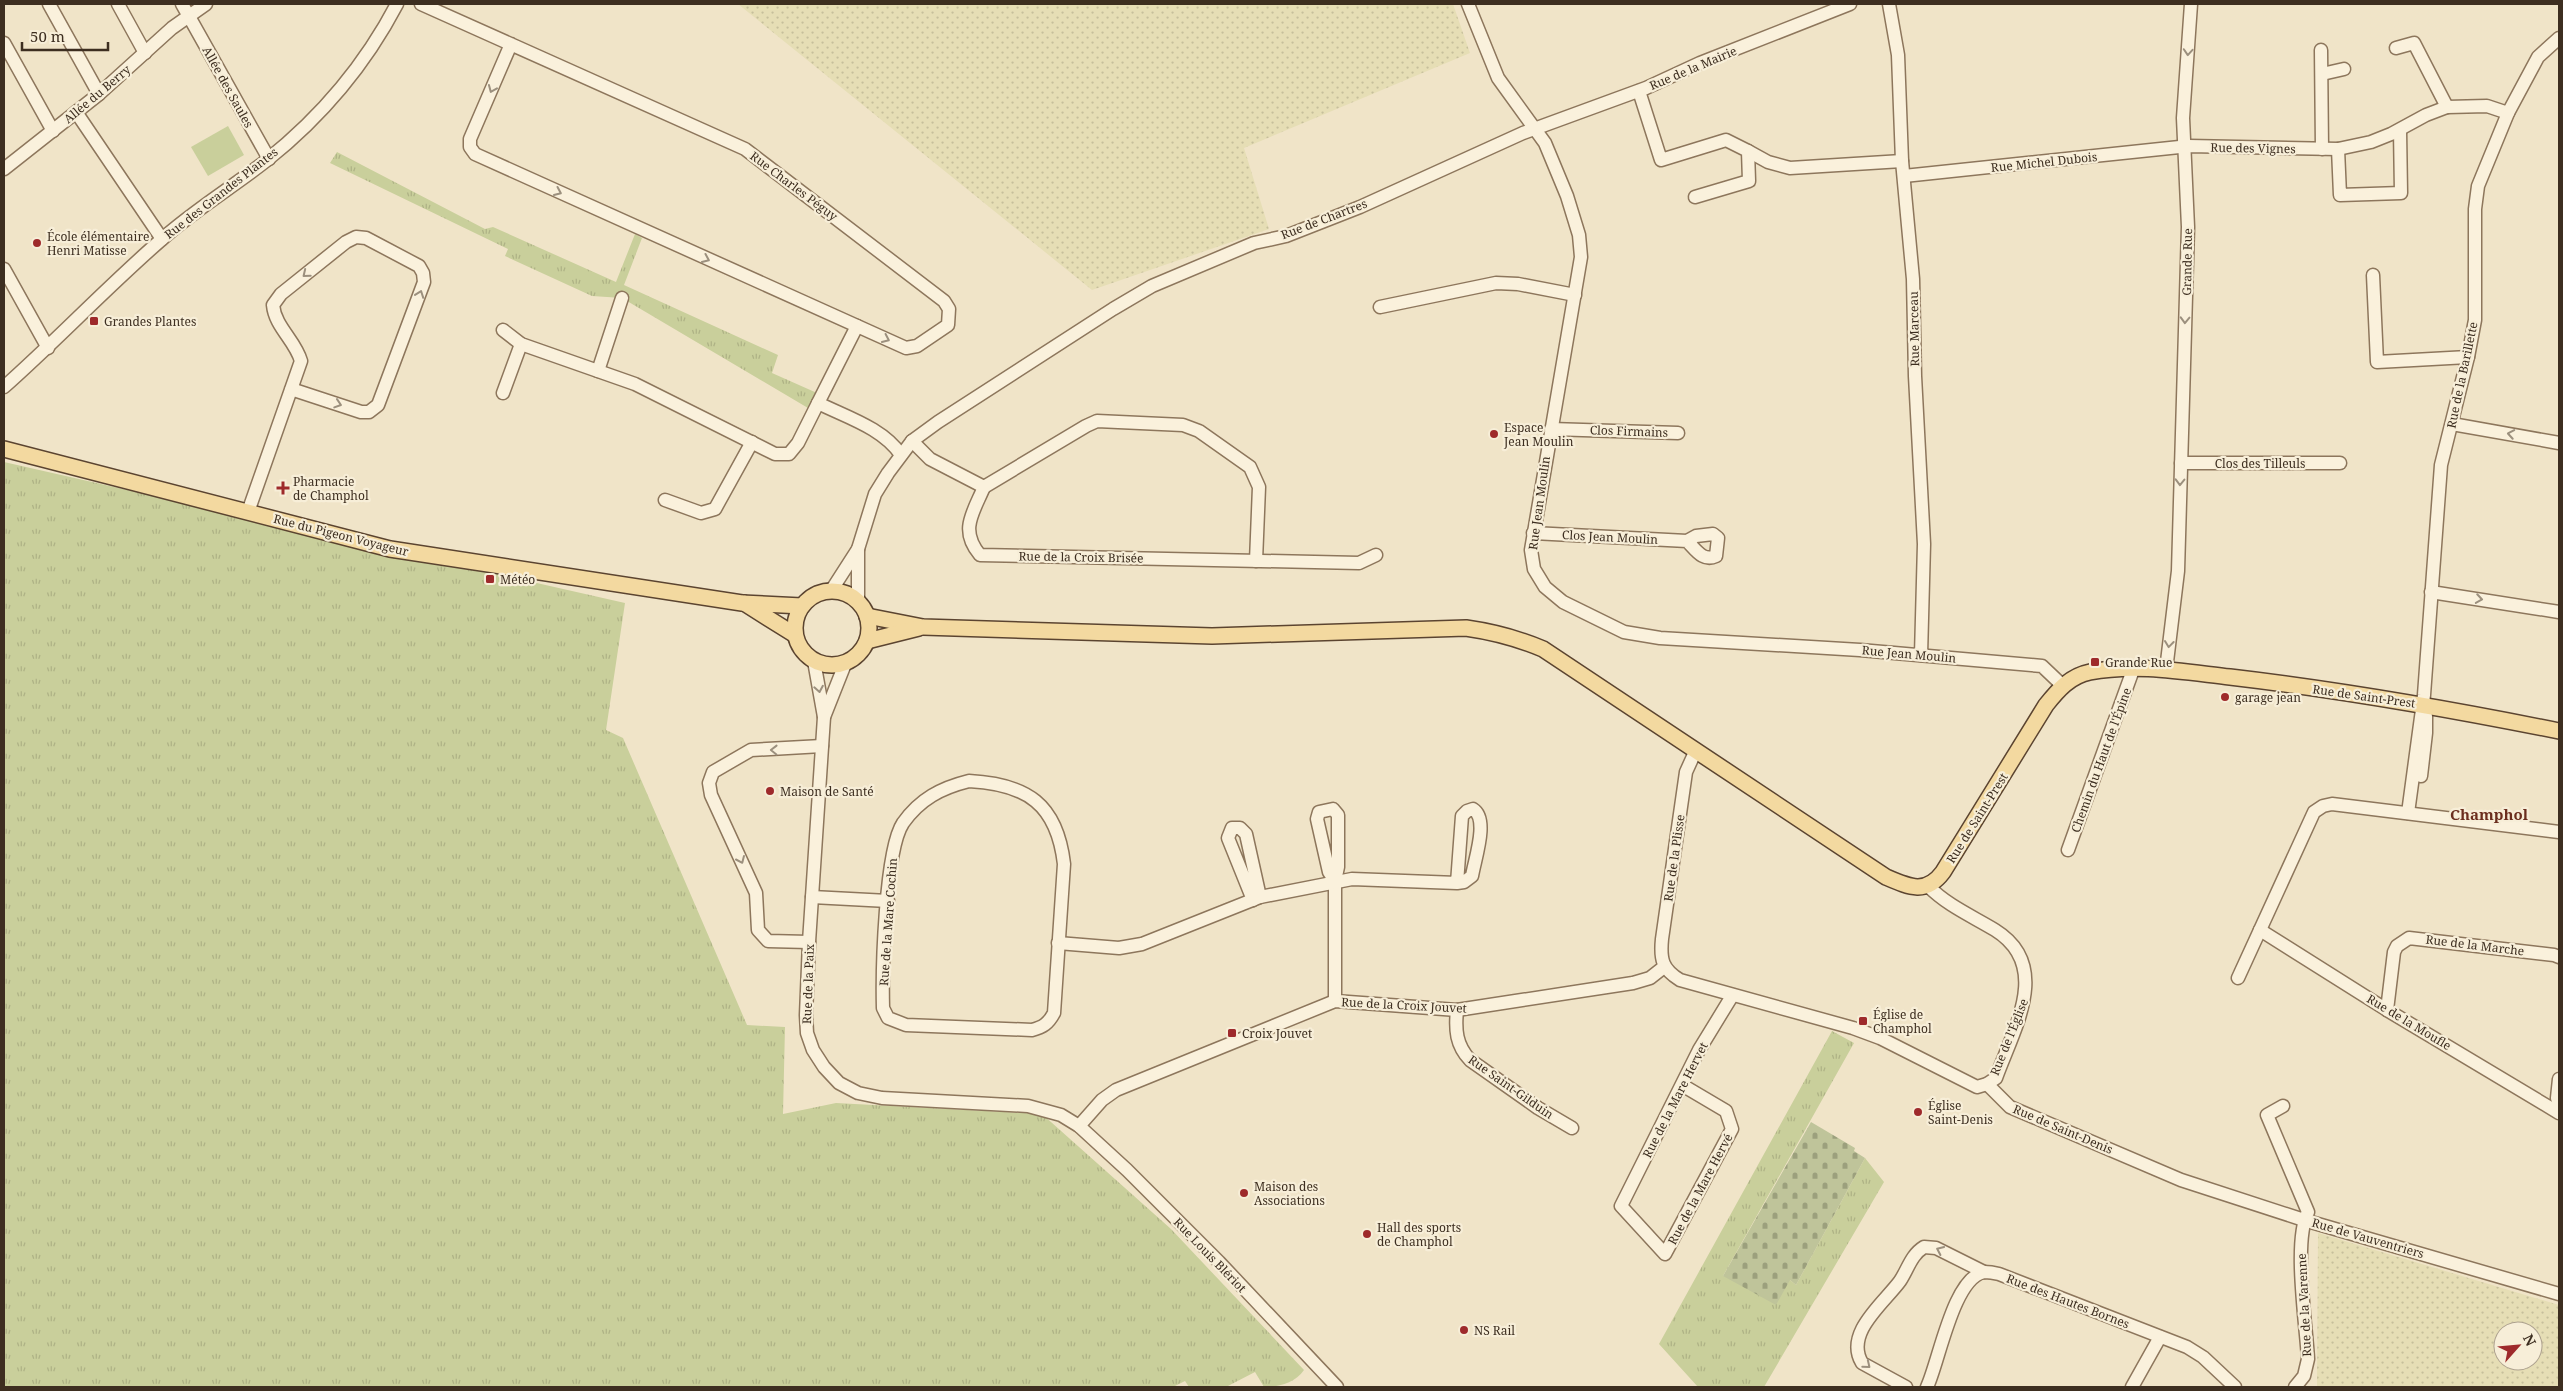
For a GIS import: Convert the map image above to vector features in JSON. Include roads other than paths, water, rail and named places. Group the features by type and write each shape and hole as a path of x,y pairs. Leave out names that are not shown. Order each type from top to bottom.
{"main road":[{"name":"Rue du Pigeon Voyageur","path":"4,449 390,549 742,603 802,606"},
{"path":"831,591 845,593 858,601 867,616 869,628 867,641 858,655 845,664 829,666 814,661 802,650 795,635 796,620 802,606 815,595 831,591"},
{"name":"Rue du Pigeon Voyageur","path":"742,603 795,635"},
{"path":"867,616 923,627 1212,636 1466,628 1496,632 1518,638 1542,649 1886,877 1903,885 1922,888 1928,886"},
{"path":"867,641 923,627"},
{"name":"Rue de Saint-Prest","path":"1928,886 1943,872 1962,843 2046,705 2062,686 2089,672 2166,670 2422,704 2559,731"}],"street":[{"path":"49,4 99,94"},
{"path":"118,4 145,53"},
{"name":"Allée du Berry","path":"5,165 53,131 99,94 145,53 185,9 206,4"},
{"name":"Rue des Grandes Plantes","path":"4,388 162,239 269,159 320,114 344,86 397,4"},
{"name":"Rue Charles Péguy","path":"421,4 511,44 745,149 944,302 949,309 948,325 911,349 475,154 470,147 470,140 511,44"},
{"name":"Rue Jean Moulin","path":"1468,4 1498,78 1545,143 1567,196 1579,235 1581,257 1533,533 1531,558 1534,569 1545,587 1563,602 1624,632 1660,638 1921,655 2042,666 2062,686"},
{"name":"Rue de la Mairie","path":"1535,130 1639,91 1700,63 1850,4"},
{"name":"Rue Marceau","path":"1889,4 1898,55 1902,161 1913,279 1915,376 1924,544 1921,655"},
{"name":"Grande Rue","path":"2166,670 2178,571 2188,227 2183,118 2191,4"},
{"name":"Allée des Saules","path":"185,9 269,159"},
{"name":"Rue de la Barillette","path":"2422,704 2441,465 2468,357 2475,320 2474,209 2478,186 2508,113 2538,56 2559,38"},
{"path":"4,42 53,131"},
{"path":"2396,48 2414,43 2447,107"},
{"path":"2321,50 2322,149"},
{"path":"2322,74 2344,69"},
{"path":"1639,91 1662,160 1726,140 1768,162 1790,168 1902,161"},
{"name":"Rue des Vignes","path":"2184,149 2189,146 2338,149 2371,142 2400,130 2426,115 2447,107 2487,106 2508,113"},
{"path":"76,112 162,239"},
{"name":"Rue de Chartres","path":"858,549 875,494 912,441 1113,308 1152,286 1254,242 1286,236 1360,207 1523,133 1535,130"},
{"path":"2338,149 2340,195 2401,193 2400,130"},
{"name":"Rue Michel Dubois","path":"1904,176 2184,149"},
{"path":"1695,197 1749,181 1748,151"},
{"path":"248,512 291,389 301,361 298,351 274,317 273,305 281,294 346,242 356,237 366,238 419,266 423,273 424,282 378,405 369,412 361,412 291,389"},
{"path":"4,269 48,348"},
{"path":"2373,274 2377,362 2468,357"},
{"path":"1380,307 1496,283 1518,284 1575,295"},
{"path":"598,371 622,298"},
{"path":"504,330 520,344 635,384 776,454 789,454 798,442 857,326"},
{"path":"503,393 520,344"},
{"path":"818,403 881,434 893,442 901,455"},
{"path":"912,441 930,459 984,487 1097,421 1183,425 1199,431 1250,467 1259,487 1256,561"},
{"path":"2452,424 2559,443"},
{"name":"Clos Firmains","path":"1551,429 1678,433"},
{"path":"665,500 701,513 716,509 752,442"},
{"name":"Clos des Tilleuls","path":"2181,463 2340,463"},
{"name":"Rue de la Croix Brisée","path":"984,487 969,521 970,543 980,555 1359,563 1376,555"},
{"name":"Clos Jean Moulin","path":"1533,533 1687,541"},
{"path":"831,591 858,549"},
{"path":"858,549 858,601"},
{"path":"2431,592 2559,612"},
{"name":"Rue de la Paix","path":"814,661 824,717 806,1015 807,1033 813,1050 839,1083 858,1092 882,1098 937,1100 1045,1109 1061,1115 1079,1126"},
{"name":"Rue de la Paix","path":"824,717 845,664"},
{"name":"Chemin du Haut de l'Épine","path":"2068,850 2133,670"},
{"path":"2412,813 2422,704"},
{"path":"809,942 768,940 758,930 756,893 711,795 709,783 713,772 751,750 822,746"},
{"name":"Rue de la Plisse","path":"1664,967 1661,957 1662,939 1686,772 1696,750"},
{"name":"Rue de la Mare Cochin","path":"969,781 992,782 1014,787 1037,803 1052,821 1061,844 1064,864 1058,943 1054,1013 1049,1023 1042,1027 1032,1030 906,1025 888,1018 883,1008 888,901 893,847 902,824 921,802 943,787 969,781"},
{"path":"2238,978 2314,812 2322,806 2332,804 2559,832"},
{"path":"1335,882 1329,872 1317,819 1319,812 1325,809 1333,809 1338,816 1338,867 1335,882 1335,1001"},
{"path":"1058,943 1119,948 1142,944 1256,899 1352,878 1457,883 1464,882 1472,876 1482,822 1478,812 1473,809 1467,811 1462,816 1457,883"},
{"path":"1232,828 1240,828 1246,834 1256,899 1228,838 1232,828"},
{"name":"Rue de l'Église","path":"1928,886 1949,905 2010,941 2021,956 2026,973 2026,994 1996,1078 1987,1084"},
{"path":"812,897 888,901"},
{"name":"Rue de la Moufle","path":"2260,930 2387,1010 2559,1113"},
{"name":"Rue de la Marche","path":"2387,1010 2394,952 2398,946 2409,938 2544,953 2559,957"},
{"path":"1664,967 1680,980 1732,996 1853,1028 1880,1038 1978,1087 1987,1084"},
{"name":"Rue de la Croix Jouvet","path":"1079,1126 1102,1100 1116,1090 1335,1001 1457,1010 1633,983 1650,978 1664,967"},
{"name":"Rue de la Mare Hervet","path":"1621,1206 1699,1050 1732,996"},
{"name":"Rue Saint-Gilduin","path":"1457,1010 1457,1039 1461,1050 1470,1060 1538,1108 1572,1128"},
{"path":"2559,1078 2557,1098 2559,1104"},
{"name":"Rue de Saint-Denis","path":"1987,1084 2010,1108 2181,1180 2304,1220"},
{"name":"Rue de la Mare Hervé","path":"1621,1206 1665,1254 1732,1129 1726,1111 1682,1085"},
{"name":"Rue de Vauventriers","path":"2283,1106 2267,1115 2308,1212 2304,1220 2559,1294"},
{"name":"Rue Louis Blériot","path":"1079,1126 1127,1170 1219,1262 1336,1387"},
{"name":"Rue de la Varenne","path":"2295,1387 2304,1376 2308,1359 2300,1244 2304,1220"},
{"name":"Rue des Hautes Bornes","path":"1906,1387 1864,1366 1856,1351 1863,1326 1901,1280 1914,1254 1924,1247 1936,1248 1984,1272 2000,1274 2187,1347 2203,1357 2235,1387"},
{"path":"1927,1387 1953,1309 1972,1280 1984,1272"},
{"path":"2132,1387 2160,1337"}],"place":[{"name":"École élémentaire Henri Matisse","path":"37,243"},
{"name":"Grandes Plantes","path":"94,321"},
{"name":"Espace Jean Moulin","path":"1494,434"},
{"name":"Pharmacie de Champhol","path":"283,488"},
{"name":"Météo","path":"490,579"},
{"name":"Grande Rue","path":"2095,662"},
{"name":"garage jean","path":"2225,697"},
{"name":"Maison de Santé","path":"770,791"},
{"name":"Église de Champhol","path":"1863,1021"},
{"name":"Croix Jouvet","path":"1232,1033"},
{"name":"Église Saint-Denis","path":"1918,1112"},
{"name":"Maison des Associations","path":"1244,1193"},
{"name":"Hall des sports de Champhol","path":"1367,1234"},
{"name":"NS Rail","path":"1464,1330"}],"district":[{"name":"Champhol","path":"2489,814"}]}
